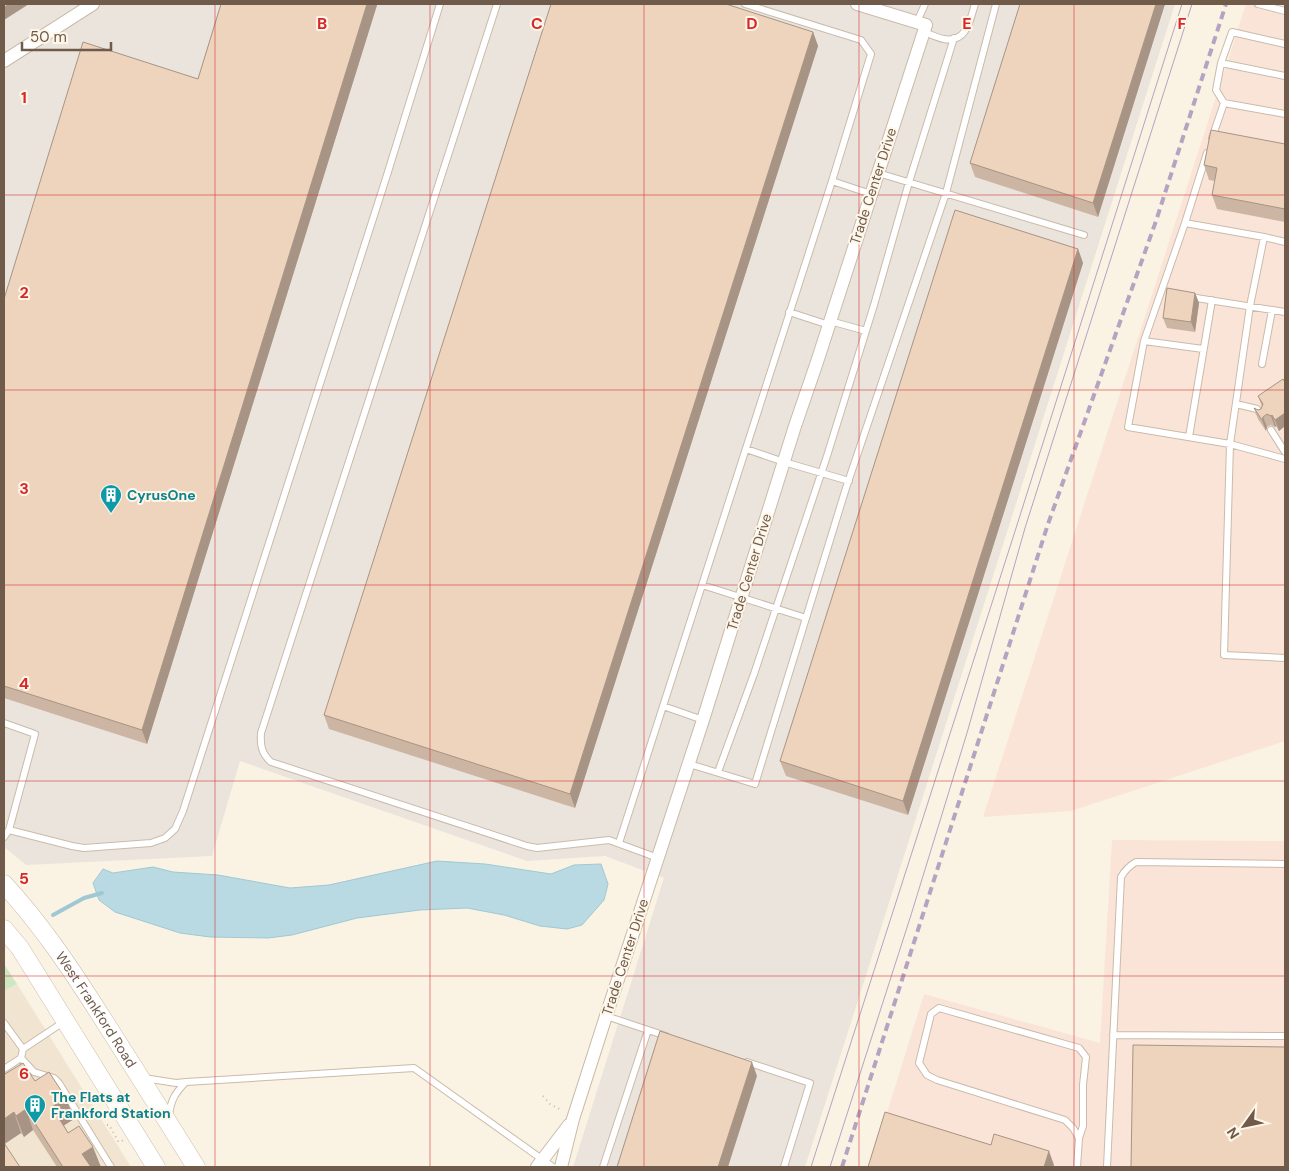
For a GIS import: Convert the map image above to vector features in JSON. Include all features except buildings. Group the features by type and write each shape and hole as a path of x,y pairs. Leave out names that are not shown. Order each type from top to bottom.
{"main road":[{"name":"West Frankford Road","path":"4,884 57,948 196,1167"},
{"path":"4,929 20,948 156,1167"}],"street":[{"path":"4,61 93,4"},
{"path":"857,4 923,26"},
{"name":"Trade Center Drive","path":"561,1167 573,1119 689,764 784,462 878,173 923,26"},
{"name":"Trade Center Drive","path":"544,1165 573,1119"}],"lane":[{"path":"8,830 84,848 152,843 165,838 175,829 183,811 384,185 440,4"},
{"path":"497,4 261,733 261,747 266,758 271,762 527,846 537,848 609,840 658,858"},
{"path":"619,843 871,54 860,40 745,4"},
{"path":"925,4 923,26 944,39 958,37 967,30 976,4"},
{"path":"689,764 755,784 849,480 946,193 996,4"},
{"path":"1258,4 1285,11"},
{"path":"1285,44 1232,32 1221,64 1216,90 1224,102 1285,114"},
{"path":"718,772 754,674 822,472 954,38"},
{"path":"1221,64 1285,76"},
{"path":"1224,102 1144,341 1128,427 1230,444 1285,460"},
{"path":"1212,138 1221,140"},
{"path":"878,173 1084,234"},
{"path":"832,181 871,194"},
{"path":"1185,223 1285,242"},
{"path":"1264,237 1250,306 1230,444 1224,655 1285,658"},
{"path":"1160,292 1169,293"},
{"path":"1186,296 1285,312"},
{"path":"1189,437 1212,300"},
{"path":"1262,364 1272,310"},
{"path":"790,312 866,331"},
{"path":"1144,341 1204,350"},
{"path":"1236,404 1257,409 1262,416"},
{"path":"1271,430 1285,452"},
{"path":"746,449 849,480"},
{"path":"702,585 806,618"},
{"path":"663,706 703,720"},
{"path":"4,723 35,734 8,830 4,837"},
{"path":"1107,1167 1121,877 1125,870 1136,862 1285,864"},
{"path":"1077,1167 1079,1138 1083,1126 1083,1085 1086,1057 1079,1048 940,1008 931,1014 919,1063 927,1075 937,1080 1065,1120 1079,1138"},
{"path":"606,1016 675,1039"},
{"path":"4,1069 21,1058 23,1049 66,1021"},
{"path":"4,1023 23,1049"},
{"path":"603,1167 648,1030"},
{"path":"1113,1035 1285,1036"},
{"path":"21,1058 34,1072 54,1078 59,1083 111,1167"},
{"path":"738,1060 810,1083 784,1167"},
{"path":"140,1077 176,1083 414,1068 544,1165"},
{"path":"168,1121 171,1103 179,1089 186,1082"}],"path":[{"path":"542,1096 550,1104 561,1110"},
{"path":"107,1125 109,1125 118,1140 121,1142 123,1140"}],"shaded area":[{"path":"4,4 1175,4 805,1167 573,1167 664,878 605,856 527,861 240,761 212,856 26,865 4,847"},
{"path":"1246,4 1285,4 1285,741 1071,811 983,817"},
{"path":"1112,840 1285,841 1285,1167 870,1167 924,994 1100,1043"},
{"path":"17,984 131,1167 4,1167 4,991"}],"green space":[{"path":"4,964 17,984 4,991"}],"water":[{"path":"437,861 485,864 551,874 574,865 601,864 608,884 604,900 582,925 567,929 540,926 504,915 467,908 420,910 357,918 292,935 268,938 210,937 180,933 115,912 99,900 93,883 103,869 113,873 153,867 173,872 218,875 290,888 329,885"}],"waterway":[{"path":"53,915 84,898 102,893"}],"tram line":[{"path":"811,1167 1182,4"},
{"path":"830,1167 967,733 1025,528 1192,4"}],"railway":[{"path":"842,1167 1048,524 1156,221 1226,4"}],"place":[{"name":"CyrusOne","path":"111,514"},
{"name":"The Flats at Frankford Station","path":"35,1124"}]}
